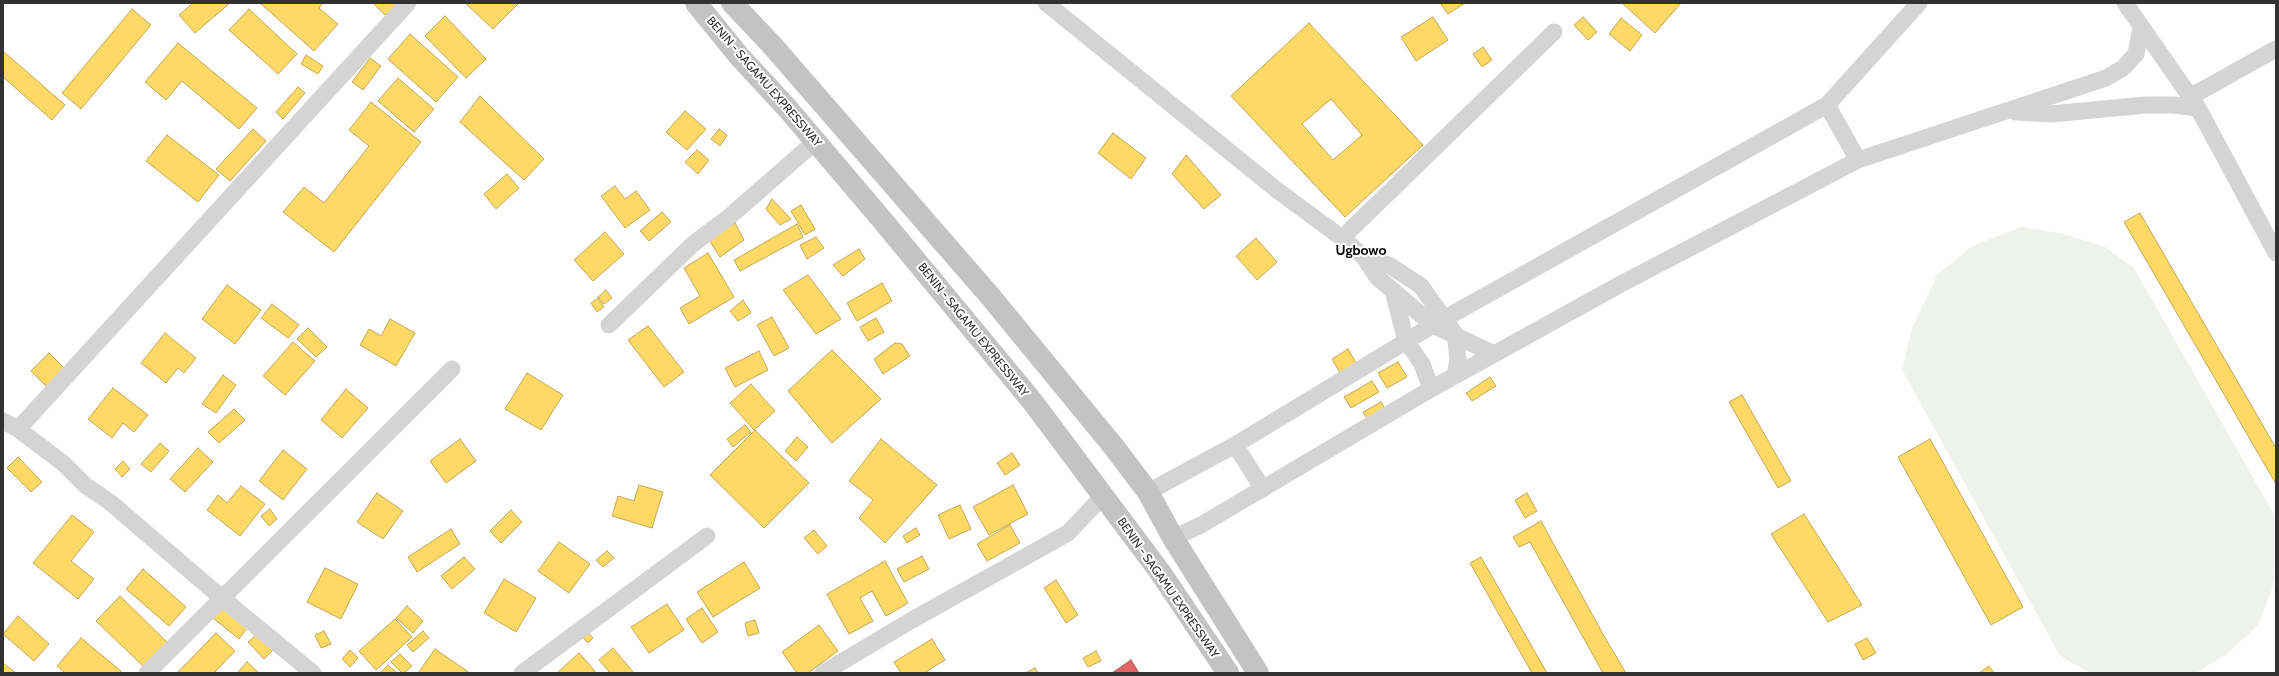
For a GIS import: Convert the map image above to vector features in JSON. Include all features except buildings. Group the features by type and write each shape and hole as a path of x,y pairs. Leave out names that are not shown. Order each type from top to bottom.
{"highway":[{"name":"BENIN - SAGAMU EXPRESSWAY","path":"696,3 739,56 816,141 1032,401 1160,572 1222,671"},
{"path":"732,3 771,44 990,296 1114,447 1148,492 1173,538 1258,673"}],"street":[{"path":"314,673 223,599 111,503 85,485 64,464 10,425 408,3"},
{"path":"1046,3 1278,191 1342,238 1364,257 1377,277 1393,291 1455,334 1494,354"},
{"path":"1148,492 1235,444 1439,322 1827,105 1919,3"},
{"path":"2125,3 2194,103 2276,253"},
{"path":"1173,538 1201,525 1431,389 1619,285 1858,160 2106,78 2123,68 2136,54 2141,27"},
{"path":"1342,238 1554,32"},
{"path":"2010,111 2051,114 2194,103 2276,49"},
{"path":"1827,105 1858,160"},
{"path":"609,325 693,244 730,217 816,141"},
{"path":"1364,257 1389,265 1462,310"},
{"path":"1421,286 1439,322"},
{"path":"1393,291 1406,342 1422,364 1431,389"},
{"path":"1455,334 1458,359 1455,376"},
{"path":"147,673 223,599 452,369"},
{"path":"1235,444 1263,489"},
{"path":"823,673 912,620 1068,533 1103,496"},
{"path":"522,673 707,536"}],"shaded area":[{"path":"2021,227 2064,234 2105,247 2134,268 2275,516 2276,570 2272,589 2258,625 2228,653 2196,673 2090,673 2060,656 1902,370 1912,328 1937,275 1972,246"}],"district":[{"name":"Ugbowo","path":"1361,251"}]}
